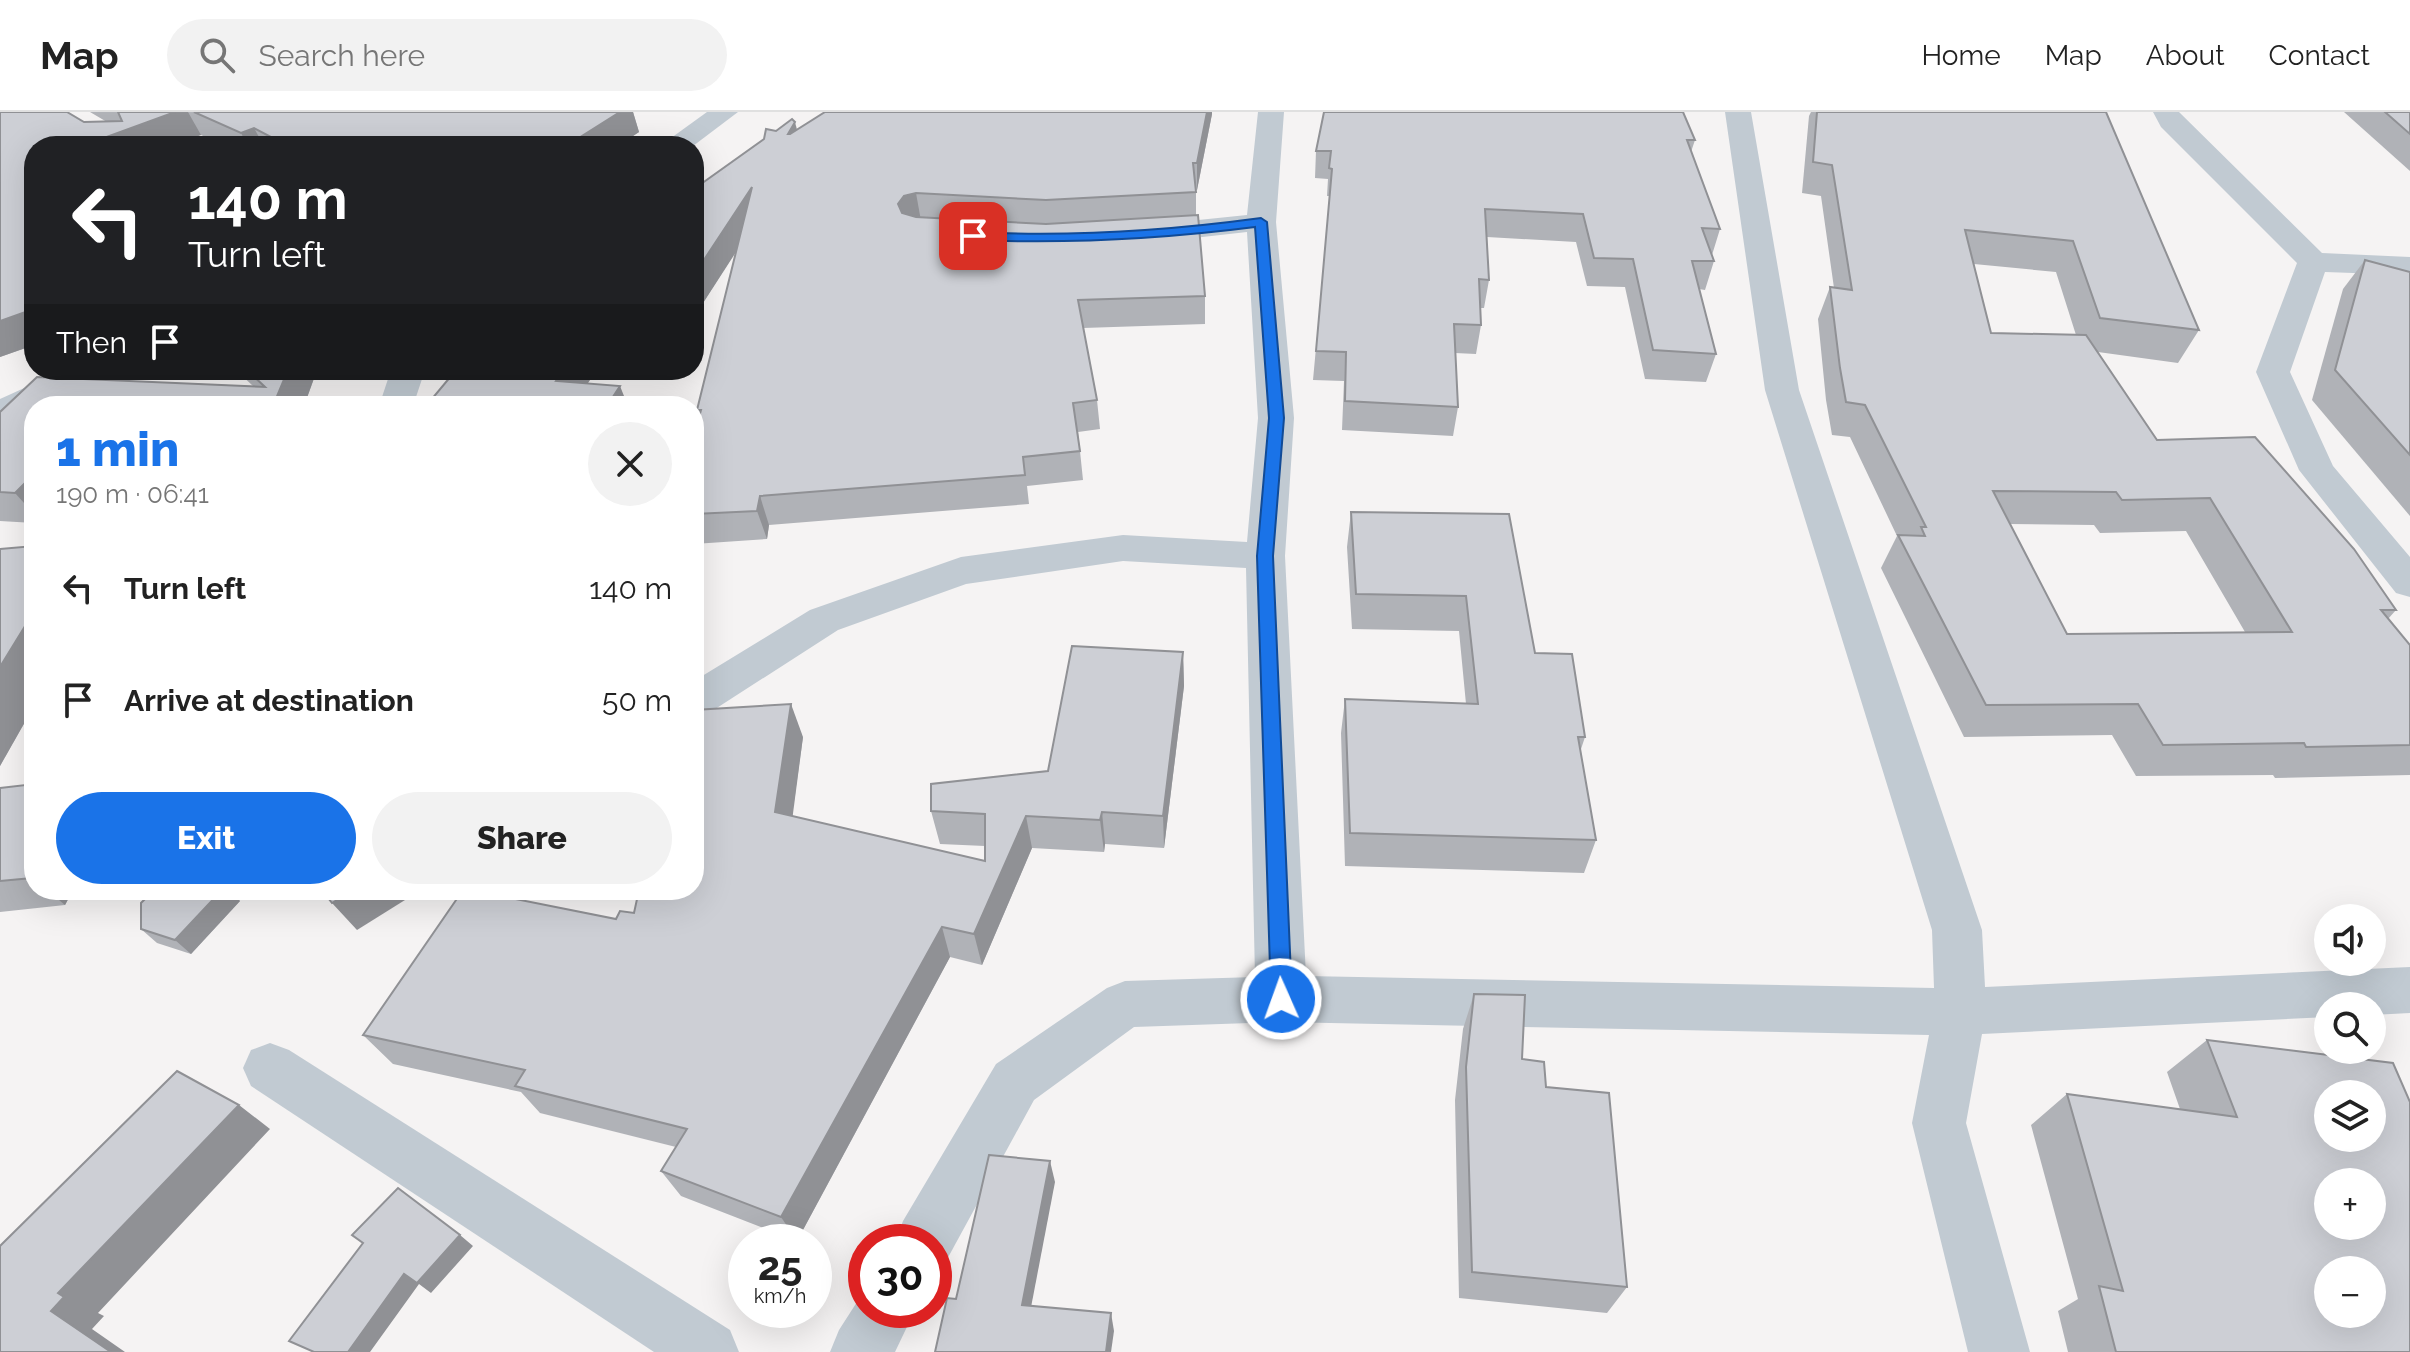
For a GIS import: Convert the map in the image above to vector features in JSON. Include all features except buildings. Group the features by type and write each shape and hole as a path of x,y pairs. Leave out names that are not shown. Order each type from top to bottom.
{"street":[{"path":"689,136 725,112"},
{"path":"1271,112 1261,222 1276,418 1265,556 1281,999"},
{"path":"1738,112 1782,390 1957,930 1960,1012 1939,1123 1999,1352"},
{"path":"2166,112 2171,121 2313,262 2410,266"},
{"path":"1112,237 1176,234 1261,222"},
{"path":"2313,262 2273,372 2317,470 2410,583"},
{"path":"35,396 70,380"},
{"path":"0,412 24,401"},
{"path":"704,696 824,620 961,571 1123,548 1265,556"},
{"path":"934,1224 1015,1082 1125,1004 1281,999 1960,1012 2410,990"},
{"path":"270,1068 708,1352"},
{"path":"861,1352 875,1328"}],"route":[{"path":"973,236 1049,240 1176,234 1261,222 1276,418 1265,556 1281,999"}]}
